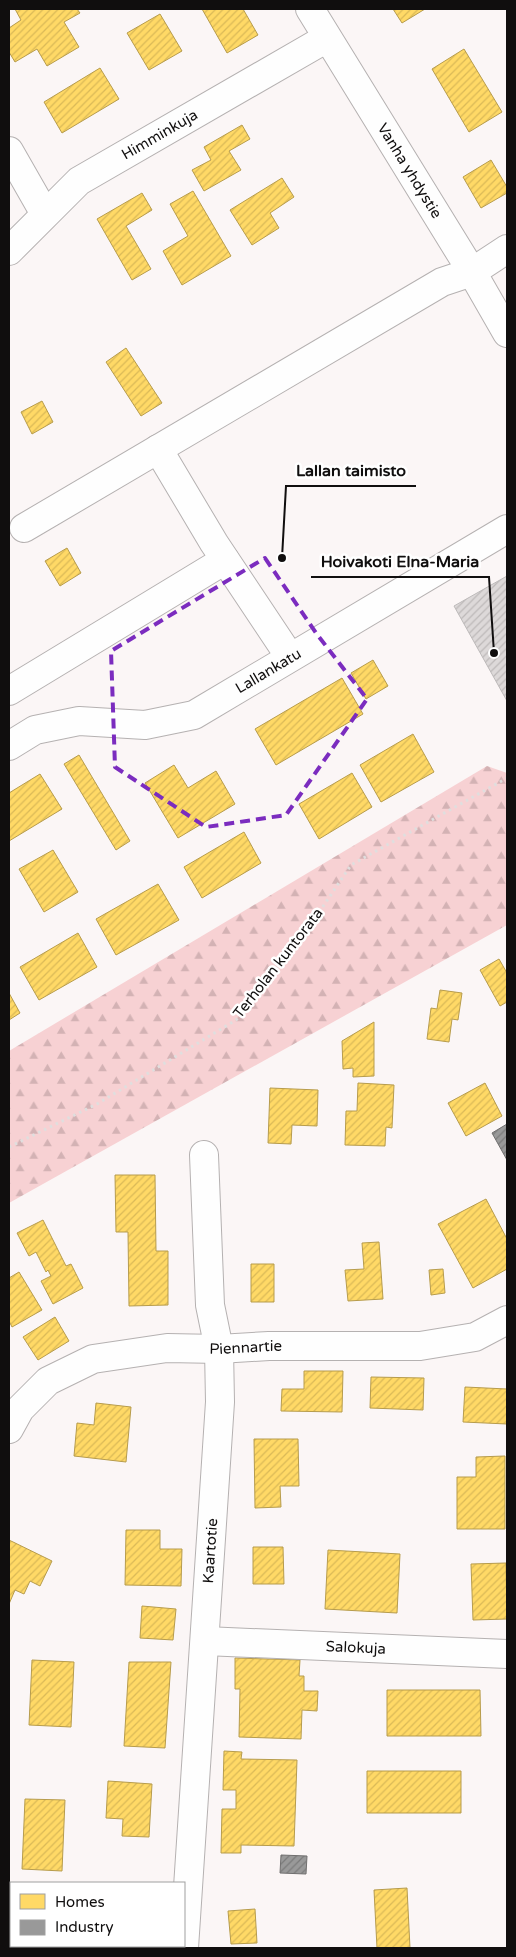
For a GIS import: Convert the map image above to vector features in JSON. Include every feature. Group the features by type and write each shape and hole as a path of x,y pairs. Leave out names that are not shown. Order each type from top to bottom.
{"street":[{"name":"Vanha yhdystie","path":"310,9 472,272 507,333"},
{"name":"Himminkuja","path":"9,250 80,181 327,38"},
{"path":"9,151 46,214"},
{"path":"24,528 442,282 472,272 507,249"},
{"path":"158,449 225,560 290,657"},
{"name":"Lallankatu","path":"9,746 35,730 79,721 145,725 194,715 507,529"},
{"path":"9,692 225,560"},
{"name":"Kaartotie","path":"185,1933 220,1402 219,1349 210,1305 204,1155"},
{"name":"Piennartie","path":"9,1429 20,1409 48,1381 93,1359 167,1348 420,1346 475,1337 507,1320"},
{"name":"Salokuja","path":"205,1641 507,1654"}],"path":[{"name":"Terholan kuntorata","path":"9,1147 97,1104 236,1020 307,930 351,865 507,778"}],"highlighted area":[{"path":"265,558 316,633 367,699 286,815 206,827 115,767 111,651"}],"green space":[{"path":"487,766 507,773 507,925 9,1203 9,1051"}],"building: Homes":[{"path":"15,9 77,9 80,13 64,22 79,47 47,66 37,49 15,62 9,52 9,28 21,20"},
{"path":"202,9 243,9 258,35 227,53"},
{"path":"393,9 425,9 402,23"},
{"path":"160,14 182,51 149,70 127,33"},
{"path":"464,49 502,112 469,132 432,69"},
{"path":"100,68 119,99 62,133 44,102"},
{"path":"242,125 250,139 229,151 241,170 204,191 192,170 211,160 204,147"},
{"path":"491,160 507,187 507,193 481,208 463,177"},
{"path":"282,178 294,197 270,213 279,228 252,245 230,210"},
{"path":"193,191 231,256 182,285 163,251 188,236 170,204"},
{"path":"142,193 152,210 126,226 151,269 132,280 97,219"},
{"path":"126,348 162,403 141,416 106,362"},
{"path":"42,401 53,422 32,434 21,412"},
{"path":"67,548 81,573 60,586 45,561"},
{"path":"373,660 388,686 366,699 351,673"},
{"path":"342,678 363,714 276,765 255,729"},
{"path":"413,734 434,772 381,802 360,765"},
{"path":"79,755 130,841 116,850 64,764"},
{"path":"174,765 188,788 216,771 235,804 178,838 145,783"},
{"path":"352,773 372,807 319,839 299,804"},
{"path":"40,774 62,809 9,841 9,793"},
{"path":"244,832 261,863 202,898 184,867"},
{"path":"53,850 78,892 44,912 19,869"},
{"path":"158,884 179,920 116,955 96,919"},
{"path":"78,933 97,967 39,1000 20,967"},
{"path":"499,959 507,973 507,1002 500,1006 480,970"},
{"path":"440,990 462,993 458,1020 452,1019 449,1042 427,1039 431,1008 437,1009"},
{"path":"9,993 20,1013 9,1020"},
{"path":"374,1022 374,1076 353,1077 353,1068 343,1069 342,1041"},
{"path":"358,1083 394,1085 392,1128 386,1127 385,1146 345,1145 346,1111 357,1111"},
{"path":"485,1083 502,1116 466,1136 448,1103"},
{"path":"270,1088 318,1090 317,1126 292,1125 291,1144 268,1143"},
{"path":"115,1175 155,1175 156,1251 168,1251 168,1305 129,1306 128,1232 116,1232"},
{"path":"486,1199 507,1239 507,1269 473,1288 438,1224"},
{"path":"43,1220 66,1266 71,1264 83,1288 53,1304 41,1281 51,1276 48,1270 46,1272 36,1252 29,1256 17,1233"},
{"path":"379,1242 383,1299 348,1301 345,1270 364,1269 362,1243"},
{"path":"251,1264 274,1264 274,1302 251,1302"},
{"path":"443,1269 445,1293 431,1295 429,1270"},
{"path":"19,1272 42,1310 12,1327 9,1321 9,1278"},
{"path":"55,1317 69,1341 38,1360 23,1337"},
{"path":"304,1371 343,1371 342,1412 281,1411 282,1389 304,1389"},
{"path":"371,1377 424,1378 423,1410 370,1408"},
{"path":"465,1387 507,1389 507,1424 463,1422"},
{"path":"96,1403 131,1407 126,1462 74,1456 77,1423 94,1425"},
{"path":"254,1439 298,1439 299,1486 280,1486 281,1507 255,1508"},
{"path":"505,1456 505,1529 457,1529 457,1477 476,1477 476,1457"},
{"path":"126,1530 160,1530 160,1549 182,1549 181,1586 125,1585"},
{"path":"9,1540 52,1561 40,1586 30,1581 24,1594 15,1590 9,1604"},
{"path":"253,1547 283,1547 284,1584 253,1584"},
{"path":"328,1550 400,1554 397,1613 325,1609"},
{"path":"506,1563 507,1619 473,1620 471,1564"},
{"path":"142,1606 176,1609 173,1640 140,1638"},
{"path":"235,1658 300,1660 299,1676 304,1676 304,1691 318,1691 317,1711 302,1710 301,1739 239,1737 240,1689 235,1689"},
{"path":"32,1660 74,1662 71,1727 29,1725"},
{"path":"129,1662 171,1662 165,1748 124,1746"},
{"path":"387,1690 480,1690 481,1736 387,1736"},
{"path":"224,1751 242,1752 241,1759 297,1760 294,1846 241,1845 241,1853 221,1853 222,1809 236,1809 236,1790 223,1790"},
{"path":"367,1771 461,1771 461,1813 367,1813"},
{"path":"108,1781 152,1784 149,1837 122,1836 123,1819 106,1818"},
{"path":"25,1799 65,1800 62,1871 22,1869"},
{"path":"407,1888 410,1948 377,1948 374,1890"},
{"path":"255,1909 257,1943 231,1944 228,1911"},
{"path":"109,1947 140,1947 140,1948"}],"building: Industry":[{"path":"507,1124 507,1160 492,1133"},
{"path":"281,1855 307,1856 306,1874 280,1873"}],"building: Other":[{"path":"507,576 507,701 454,606"}],"place":[{"name":"Lallan taimisto","path":"282,558"},
{"name":"Hoivakoti Elna-Maria","path":"494,653"}]}
